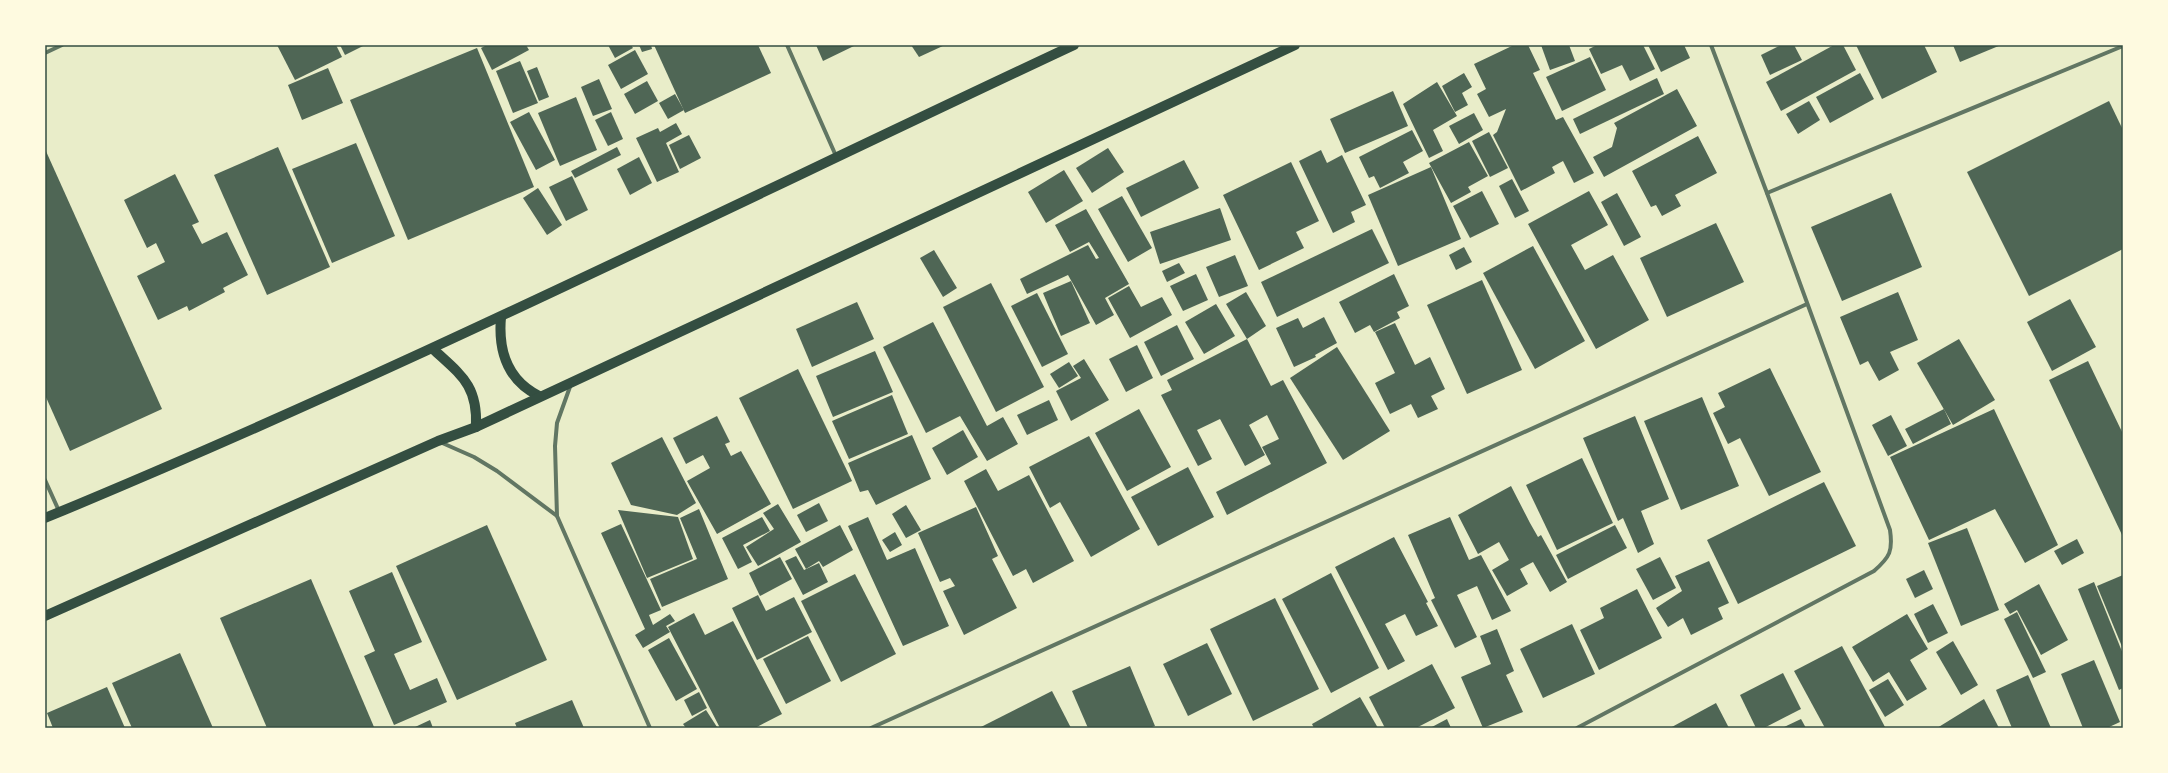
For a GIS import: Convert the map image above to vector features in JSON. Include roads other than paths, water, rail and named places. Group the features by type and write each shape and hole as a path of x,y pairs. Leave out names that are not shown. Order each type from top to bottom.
{"main road":[{"path":"45,518 433,349 836,156 1074,45"},
{"path":"45,616 438,441 476,427 539,396 1295,45"},
{"path":"501,317 499,334 505,359 520,384 539,396"},
{"path":"433,349 460,374 473,393 476,403 476,427"}],"street":[{"path":"45,53 62,45"},
{"path":"787,45 836,156"},
{"path":"1577,728 1874,571 1886,560 1892,546 1890,530 1767,193 1711,45"},
{"path":"1767,193 2123,46"},
{"path":"871,728 1807,304"},
{"path":"573,381 557,422 555,446 558,516 650,728"},
{"path":"438,441 474,457 497,471 558,516"},
{"path":"45,480 60,512"}]}
